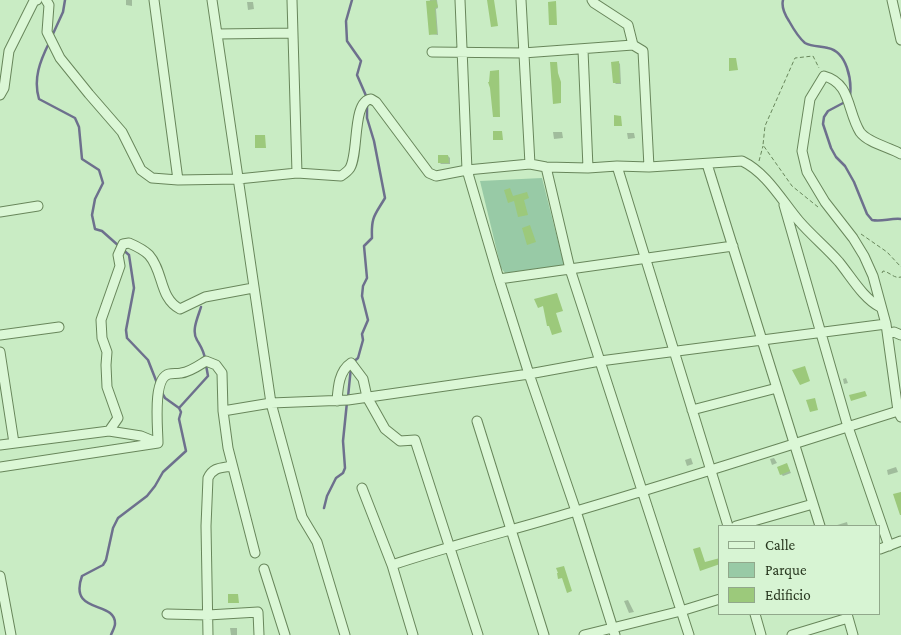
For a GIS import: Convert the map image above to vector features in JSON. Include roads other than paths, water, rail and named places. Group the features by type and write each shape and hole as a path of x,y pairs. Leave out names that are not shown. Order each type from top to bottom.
{"street":[{"path":"0,95 4,88 9,51 34,1 37,0"},
{"path":"46,0 49,6 47,32 60,58 122,132 142,170 152,178 178,180 238,179 297,173 341,176 350,167 354,153 359,114 362,104 368,99 376,102 429,174 436,176 467,170 530,164 546,167 588,168 617,166 649,167 742,161 754,167 800,222 838,260 871,302 880,306"},
{"path":"154,0 178,180"},
{"path":"212,0 271,403 302,517 316,542 345,635"},
{"path":"292,0 297,173"},
{"path":"460,0 467,170 529,374 576,511 614,632"},
{"path":"521,0 530,164"},
{"path":"592,0 628,25 633,45"},
{"path":"892,0 901,40"},
{"path":"217,34 293,33"},
{"path":"432,52 523,53 633,45 643,51 649,167"},
{"path":"583,50 588,168"},
{"path":"392,565 450,546 511,531 848,427 900,414 888,334 873,276 853,238 825,202 807,172 802,151 810,99 824,76 833,78 841,85 860,132 869,140 901,154"},
{"path":"706,164 820,525"},
{"path":"617,166 728,525"},
{"path":"546,167 570,269 689,635"},
{"path":"782,199 848,427 890,546"},
{"path":"0,212 38,206"},
{"path":"109,432 118,418 107,387 107,352 102,338 101,320 120,266 118,255 124,244 128,243 140,248 149,256 156,266 164,292 169,301 180,309 205,297 253,288"},
{"path":"499,279 733,246"},
{"path":"223,410 271,403 337,401 529,374 600,361 886,324"},
{"path":"0,335 59,327"},
{"path":"888,334 894,332 901,335"},
{"path":"0,352 14,443"},
{"path":"158,443 159,387 162,378 168,374 190,371 206,362 216,364 222,373 223,410 228,448 255,553"},
{"path":"337,401 338,386 344,368 351,363 363,379 367,397 385,429 400,440 415,440 478,635"},
{"path":"692,410 777,388"},
{"path":"477,421 544,635"},
{"path":"0,445 109,432 141,436 158,443"},
{"path":"0,467 158,443"},
{"path":"208,635 206,526 208,478 216,468 232,466"},
{"path":"362,488 392,565 413,635"},
{"path":"740,525 813,504"},
{"path":"881,549 901,541"},
{"path":"264,570 285,635"},
{"path":"0,576 12,635"},
{"path":"584,635 614,632 718,599"},
{"path":"167,614 208,615 258,612 259,635"},
{"path":"755,615 761,635"},
{"path":"792,635 848,616 854,635"}],"waterway":[{"path":"52,36 63,12 65,0"},
{"path":"352,0 346,21 347,41 361,61 357,75 367,98"},
{"path":"783,0 785,14 796,33 805,43 828,48 840,55 849,75 849,98"},
{"path":"49,43 38,70 37,92 39,99 75,118 79,127 82,159 99,170 103,183 95,199 92,215 95,229 102,231 129,255 134,288 126,330 127,338 148,360 157,383"},
{"path":"845,102 828,111 824,117 823,124 831,148 836,157 845,166 854,182 867,214 872,220 901,219"},
{"path":"352,363 358,358 363,340 362,334 368,320 362,296 363,286 367,278 364,246 372,238 373,220 385,198 374,141 367,118 367,103"},
{"path":"201,307 195,336 205,359"},
{"path":"179,408 208,376 206,365"},
{"path":"348,397 351,367"},
{"path":"111,635 115,625 113,617 108,612 94,606 81,597 79,588 82,576 103,565 106,560 113,528 118,518 147,496 163,472 186,451 179,419 181,412 162,393"},
{"path":"324,508 327,496 336,478 343,473 345,468 343,441 347,402"}]}
